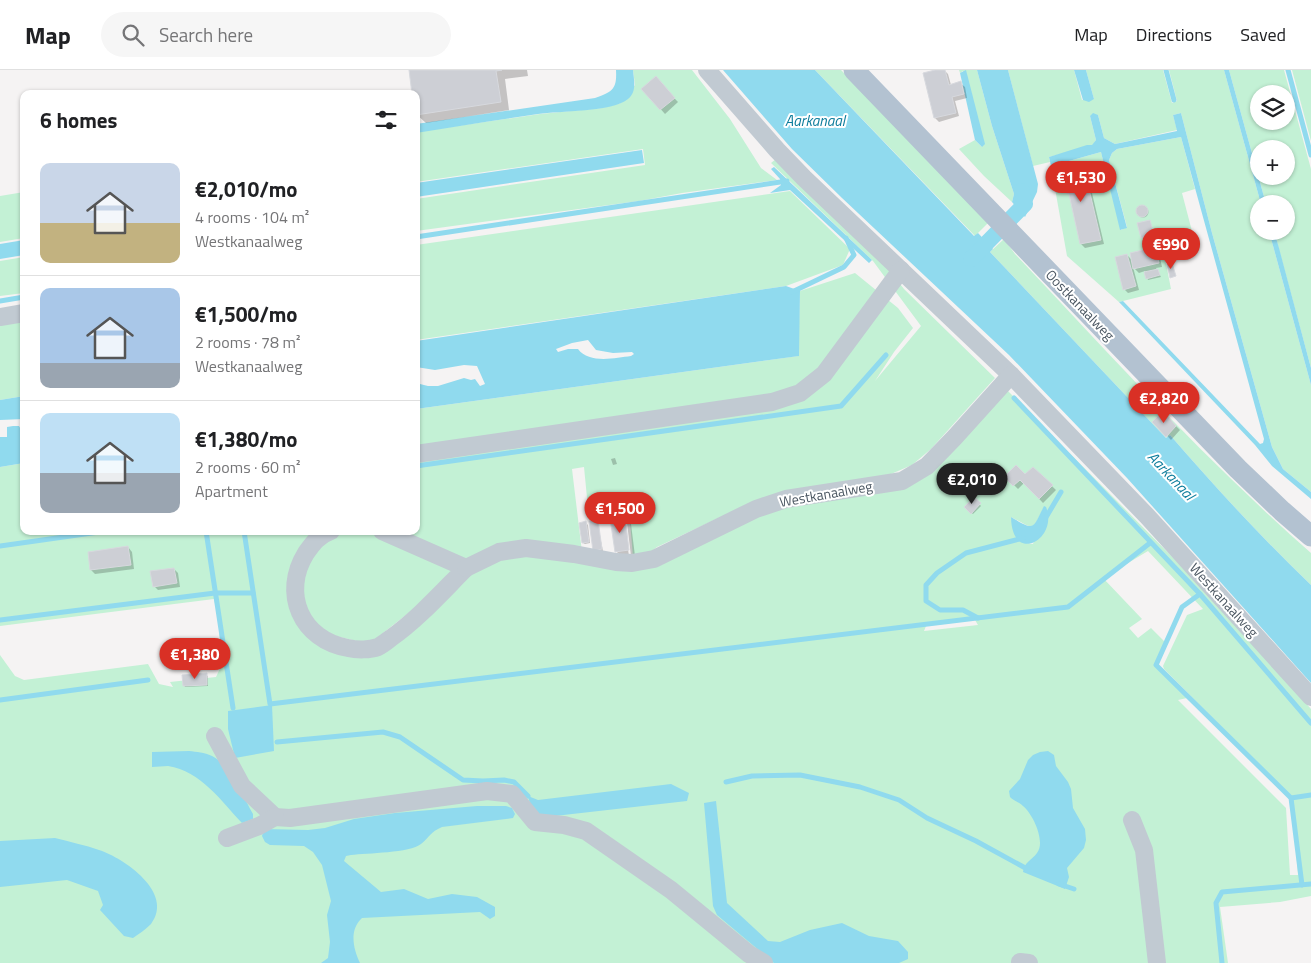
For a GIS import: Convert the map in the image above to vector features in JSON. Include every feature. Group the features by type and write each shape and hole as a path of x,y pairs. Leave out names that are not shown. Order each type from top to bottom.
{"main road":[{"name":"Oostkanaalweg","path":"854,70 1238,469 1311,536"}],"street":[{"name":"Westkanaalweg","path":"707,70 804,178 1010,375 1147,516 1311,697"},
{"path":"420,453 772,402 800,393 824,374 901,270"},
{"path":"0,317 20,314"},
{"name":"Westkanaalweg","path":"321,535 299,565 295,583 298,611 314,634 336,646 356,650 378,647 406,626 466,568 499,552 526,548 616,562 632,563 654,560 756,509 786,499 902,481 927,466 1010,375"},
{"path":"391,535 466,568"},
{"path":"215,736 242,786 275,817"},
{"path":"227,838 259,826 275,817 290,818 487,791 512,794 535,822 564,825 586,831 672,890 750,954 764,963"},
{"path":"1132,820 1144,850 1157,963"}],"green space":[{"path":"633,70 692,70 730,119 761,168 777,180 420,230 420,198 645,165 643,149 420,181 420,131 540,114 602,108 621,103 635,85"},
{"path":"815,70 841,70 989,222 975,236"},
{"path":"959,70 977,70 992,126 1014,194 1012,202 959,149 975,140 982,147 963,71 960,73"},
{"path":"1008,70 1074,70 1082,100 1094,99 1086,70 1163,70 1172,103 1177,101 1169,70 1224,70 1250,164 1250,185 1256,185 1259,195 1250,195 1250,240 1271,240 1311,385 1311,492 1283,469 1272,447 1212,233 1181,113 1173,115 1177,130 1115,144 1104,138 1098,115 1090,116 1096,140 1092,146 1049,157 1050,162 1033,166"},
{"path":"1229,70 1284,70 1288,85 1250,85 1250,130 1295,130 1295,110 1311,169 1311,368 1276,240 1295,240 1295,195 1264,195 1261,185 1295,185 1295,140 1250,140 1250,146"},
{"path":"1292,70 1311,70 1311,141"},
{"path":"1181,137 1195,189 1182,193 1193,235 1162,243 1171,289 1119,302 1067,256 1051,166 1101,152 1121,230 1127,227 1109,160 1112,153 1117,149"},
{"path":"776,159 877,255 904,289 995,378 931,449 912,465 891,474 746,505 657,547 648,554 633,557 629,510 615,512 614,506 590,510 588,508 584,467 572,469 582,552 465,561 400,535 420,535 420,408 798,356 800,291 855,273 898,308 913,328 875,381 921,326 873,261 771,163"},
{"path":"790,191 850,249 843,265 786,286 420,339 420,244"},
{"path":"20,193 20,239 0,242 0,196"},
{"path":"1004,239 1015,254 1197,445 1311,553 1311,585 1239,512 1170,435 1166,438 990,252"},
{"path":"20,258 20,294 0,296 0,261"},
{"path":"20,306 20,397 0,400 0,309"},
{"path":"1006,389 1212,597 1311,709 1311,896 1280,902 1220,907 1228,963 0,963 0,655 15,676 24,680 148,664 159,684 173,687 170,682 216,677 222,664 218,617 214,599 0,626 0,467 20,464 20,535 320,535 299,559 303,623 369,651 462,578 516,552 615,565 764,510 908,484","holes":["1044,507 1033,544 1022,541 1016,536 1011,517 1032,526 1037,521","1148,551 1203,609 1187,615 1163,666 1164,669 1292,798 1298,875 1290,875 1286,808 1178,700 1187,698 1156,664 1166,643 1151,628 1138,638 1129,628 1142,619 1103,578","975,620 978,625 924,631 926,626"]},
{"path":"330,535 383,535 455,568 448,582 369,644 319,632 299,594 303,567"}],"water":[{"path":"616,70 633,70 633,93 628,99 611,106 598,109 538,114 420,132 420,123 595,98 610,92 616,82"},
{"name":"Aarkanaal","path":"723,70 815,70 974,236 978,233 993,249 990,252 1166,438 1170,435 1239,512 1311,585 1311,683 1127,478 1009,355 792,149"},
{"path":"966,70 985,144 982,147 975,140 960,73"},
{"path":"977,70 1008,70 1038,184 1037,192 1025,217 1012,202 1014,194 992,126"},
{"path":"1074,70 1086,70 1094,99 1089,102 1083,100"},
{"path":"1224,70 1229,70 1250,146 1250,164"},
{"path":"1093,113 1098,115 1104,138 1115,144 1177,131 1173,115 1181,113 1212,233 1272,447 1283,469 1311,492 1311,499 1272,466 1255,445 1119,302 1123,301 1260,444 1263,443 1264,439 1181,137 1117,149 1112,153 1109,160 1127,228 1120,230 1101,152 1051,166 1049,157 1092,145 1096,140 1090,116"},
{"path":"642,150 644,163 420,196 420,182"},
{"path":"774,167 872,260 869,263 790,190 770,193 781,185 780,179 771,169"},
{"path":"1256,185 1261,185 1264,195 1259,195"},
{"path":"1271,240 1277,240 1279,248 1311,368 1311,385"},
{"path":"20,241 20,256 0,259 0,244"},
{"path":"786,286 800,291 799,356 420,408 420,384 438,386 464,378 475,379 480,386 485,384 477,366 464,365 435,370 420,368 420,340","holes":["588,340 596,350 613,353 632,352 634,354 603,359 589,357 578,349 558,352 556,349"]},
{"path":"20,397 20,419 0,420 0,400"},
{"path":"19,426 20,428 20,464 0,467 0,437 7,437 7,427"},
{"path":"1044,506 1046,507 1048,519 1046,529 1041,537 1034,542 1026,544 1019,541 1013,532 1011,517 1025,525 1032,526 1035,524"},
{"path":"272,705 274,751 235,758 228,729 228,711"},
{"path":"189,751 209,755 224,766 241,791 253,814 253,819 242,823 210,788 191,774 168,766 152,767 152,752"},
{"path":"1048,751 1054,755 1056,766 1068,782 1071,789 1073,808 1085,829 1086,840 1084,848 1067,868 1069,877 1065,889 1023,872 1025,866 1037,853 1040,842 1039,835 1031,815 1010,797 1009,791 1020,779 1028,760 1033,755"},
{"path":"671,784 689,793 687,801 537,818 532,812 528,796 538,800"},
{"path":"716,801 727,903 768,941 780,942 810,930 842,923 869,936 898,941 908,952 908,959 899,963 774,963 717,915 713,906 704,803"},
{"path":"477,806 506,806 512,808 515,814 513,818 442,827 415,847 398,851 351,855 346,856 344,861 381,892 404,889 428,899 452,894 477,897 495,907 495,916 490,919 480,912 362,918 355,928 353,939 360,963 321,963 328,958 330,942 327,915 331,901 322,865 313,852 304,846 270,845 265,842 262,836 264,829 308,830 325,828 354,819 395,813"},
{"path":"55,838 99,850 133,869 152,889 157,900 157,912 151,924 133,938 124,936 100,910 103,905 98,891 67,880 0,887 0,841"}],"building":[{"path":"409,70 502,70 496,71 501,102 420,114 420,90 412,90"},
{"path":"945,70 949,85 961,81 964,94 952,97 956,113 934,118 923,73"},
{"path":"656,76 675,98 660,110 641,89"},
{"path":"1085,162 1089,189 1101,240 1080,244 1069,194 1067,194 1061,169"},
{"path":"1142,205 1148,211 1142,217 1136,211"},
{"path":"1150,220 1154,235 1141,238 1137,223"},
{"path":"1155,247 1159,263 1133,269 1130,253"},
{"path":"1127,254 1136,286 1123,290 1115,257"},
{"path":"1172,263 1176,276 1170,278 1167,264"},
{"path":"1158,269 1160,275 1146,279 1144,272"},
{"path":"1163,411 1176,426 1166,437 1152,422"},
{"path":"1016,465 1025,474 1033,467 1053,485 1039,499 1020,480 1013,486 1004,477"},
{"path":"974,497 981,503 971,514 964,507"},
{"path":"612,509 613,518 596,520 595,511"},
{"path":"625,516 629,550 615,552 610,518"},
{"path":"598,520 602,549 593,551 589,521"},
{"path":"586,521 589,542 582,543 579,523"},
{"path":"128,546 131,565 90,570 88,552"},
{"path":"174,568 177,583 153,587 150,571"},
{"path":"207,673 207,685 183,686 182,675"}],"waterway":[{"path":"1166,70 1174,100"},
{"path":"1288,70 1311,155"},
{"path":"420,236 787,181"},
{"path":"971,259 1025,204 1022,191"},
{"path":"792,292 844,267 854,255 846,238"},
{"path":"0,301 20,298"},
{"path":"420,465 841,406 886,355"},
{"path":"1014,398 1200,594"},
{"path":"1045,519 1061,492"},
{"path":"0,546 78,535"},
{"path":"207,535 233,708"},
{"path":"245,535 270,704 1068,607 1150,543"},
{"path":"978,618 963,610 940,610 926,601 926,585 937,573 966,553 1023,538"},
{"path":"0,620 215,593 253,593"},
{"path":"1302,885 1291,798 1156,665 1182,607 1200,594 1311,723"},
{"path":"0,700 148,680"},
{"path":"277,742 383,732 400,737 463,780 504,780 514,782 528,796"},
{"path":"726,782 752,776 800,775 860,787 899,800 927,818 976,841 1029,870"},
{"path":"1291,798 1311,795"},
{"path":"1059,884 1074,889"},
{"path":"1222,963 1216,903 1222,892 1311,884"}]}
